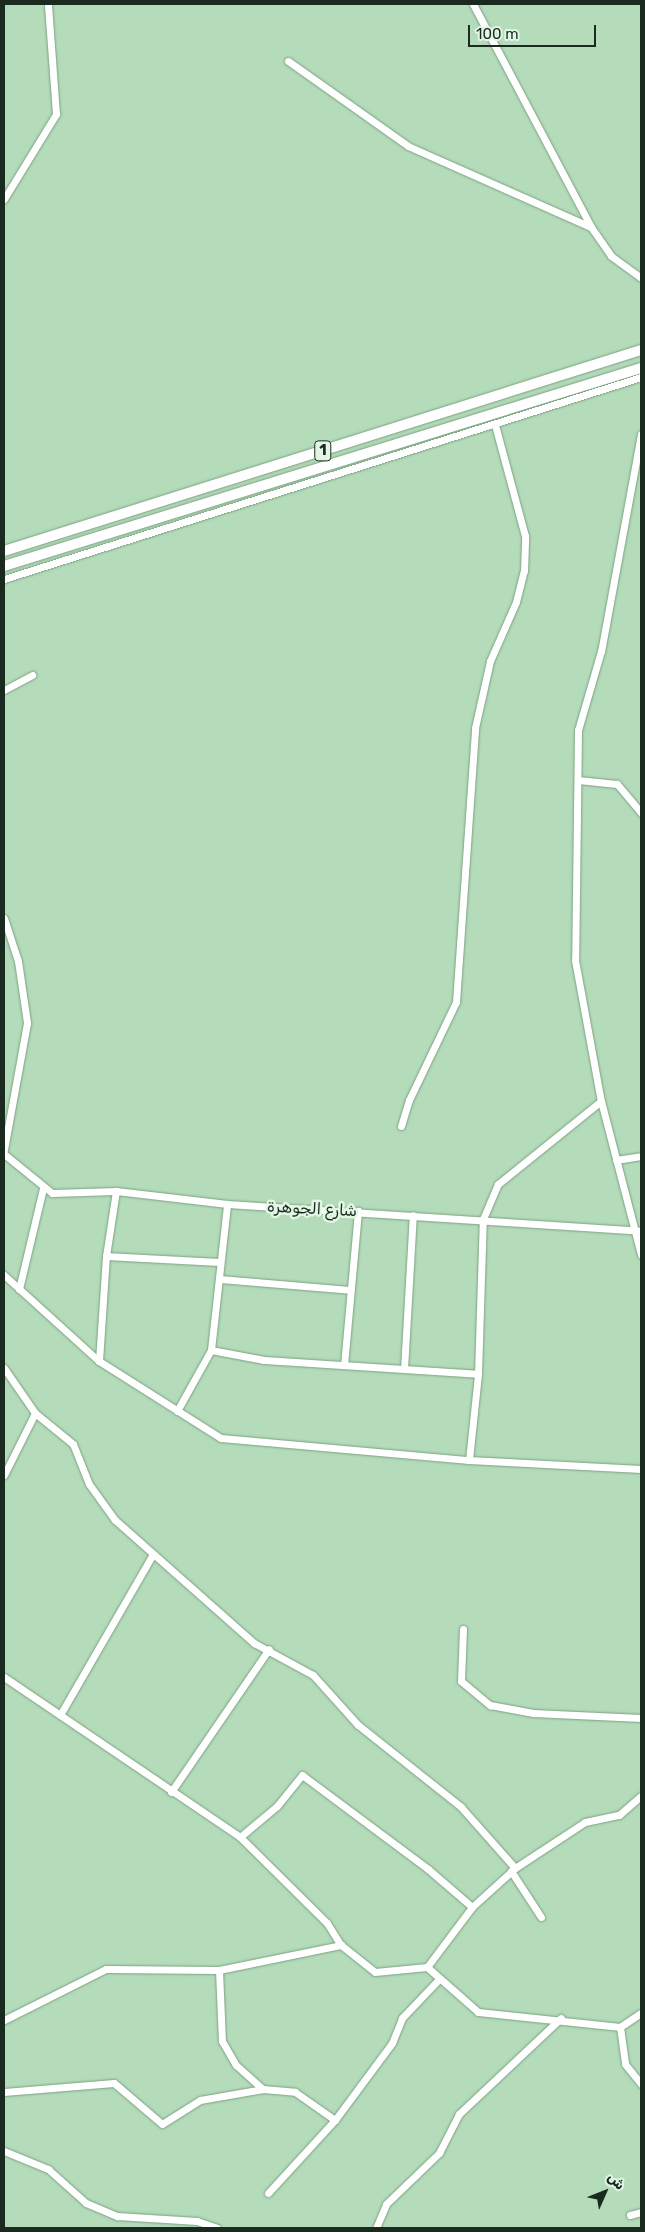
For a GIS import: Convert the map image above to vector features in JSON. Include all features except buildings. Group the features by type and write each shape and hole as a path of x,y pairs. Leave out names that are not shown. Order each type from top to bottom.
{"main road":[{"name":"1","path":"4,551 641,350"},
{"name":"1","path":"4,566 641,368"}],"street":[{"path":"4,199 56,114 48,4"},
{"path":"472,4 591,226 611,256 641,278"},
{"path":"288,61 408,146 591,226"},
{"path":"4,579 495,425 641,376"},
{"path":"401,1126 409,1100 456,1002 475,728 490,660 516,602 524,571 525,536 495,425"},
{"path":"641,434 601,651 579,718 575,960 601,1101 616,1160 638,1230 641,1255"},
{"path":"4,690 32,675"},
{"path":"578,780 617,784 641,812"},
{"path":"4,918 18,961 28,1023 4,1150"},
{"path":"469,1460 478,1374 483,1220 498,1184 601,1101"},
{"path":"4,1154 43,1188 19,1289"},
{"path":"616,1160 641,1156"},
{"name":"شارع الجوهرة","path":"43,1188 52,1193 116,1191 227,1204 638,1230"},
{"path":"99,1361 106,1256 116,1191"},
{"path":"178,1411 210,1350 220,1279 219,1262 227,1204"},
{"path":"344,1365 358,1211"},
{"path":"404,1369 413,1215"},
{"path":"106,1256 219,1262"},
{"path":"4,1275 99,1361 221,1438 469,1460 641,1469"},
{"path":"220,1279 350,1290"},
{"path":"210,1350 264,1360 478,1374"},
{"path":"4,1368 35,1413 73,1444 105,1508 153,1554 254,1642 313,1675 358,1725 461,1807 513,1870 541,1917"},
{"path":"4,1475 35,1413"},
{"path":"60,1715 153,1554"},
{"path":"463,1629 461,1681 490,1704 533,1712 641,1718"},
{"path":"171,1792 269,1649"},
{"path":"4,1677 240,1837 327,1924 341,1945 375,1972 427,1967 472,1907 513,1870 585,1822 619,1815 641,1796"},
{"path":"240,1837 277,1806 302,1775 428,1869 472,1907"},
{"path":"4,2020 106,1969 219,1970 341,1945"},
{"path":"427,1967 478,2012 561,2018 620,2027 641,2013"},
{"path":"219,1970 222,2041 236,2065 263,2090"},
{"path":"268,2193 335,2120 392,2043 402,2018 439,1979"},
{"path":"376,2228 386,2204 440,2154 459,2114 561,2018"},
{"path":"620,2027 625,2064 641,2084"},
{"path":"4,2092 114,2083 162,2124 200,2100 263,2090 295,2092 335,2120"},
{"path":"4,2151 48,2169 86,2203 117,2216 197,2221 217,2228"},
{"path":"630,2215 641,2212"}]}
